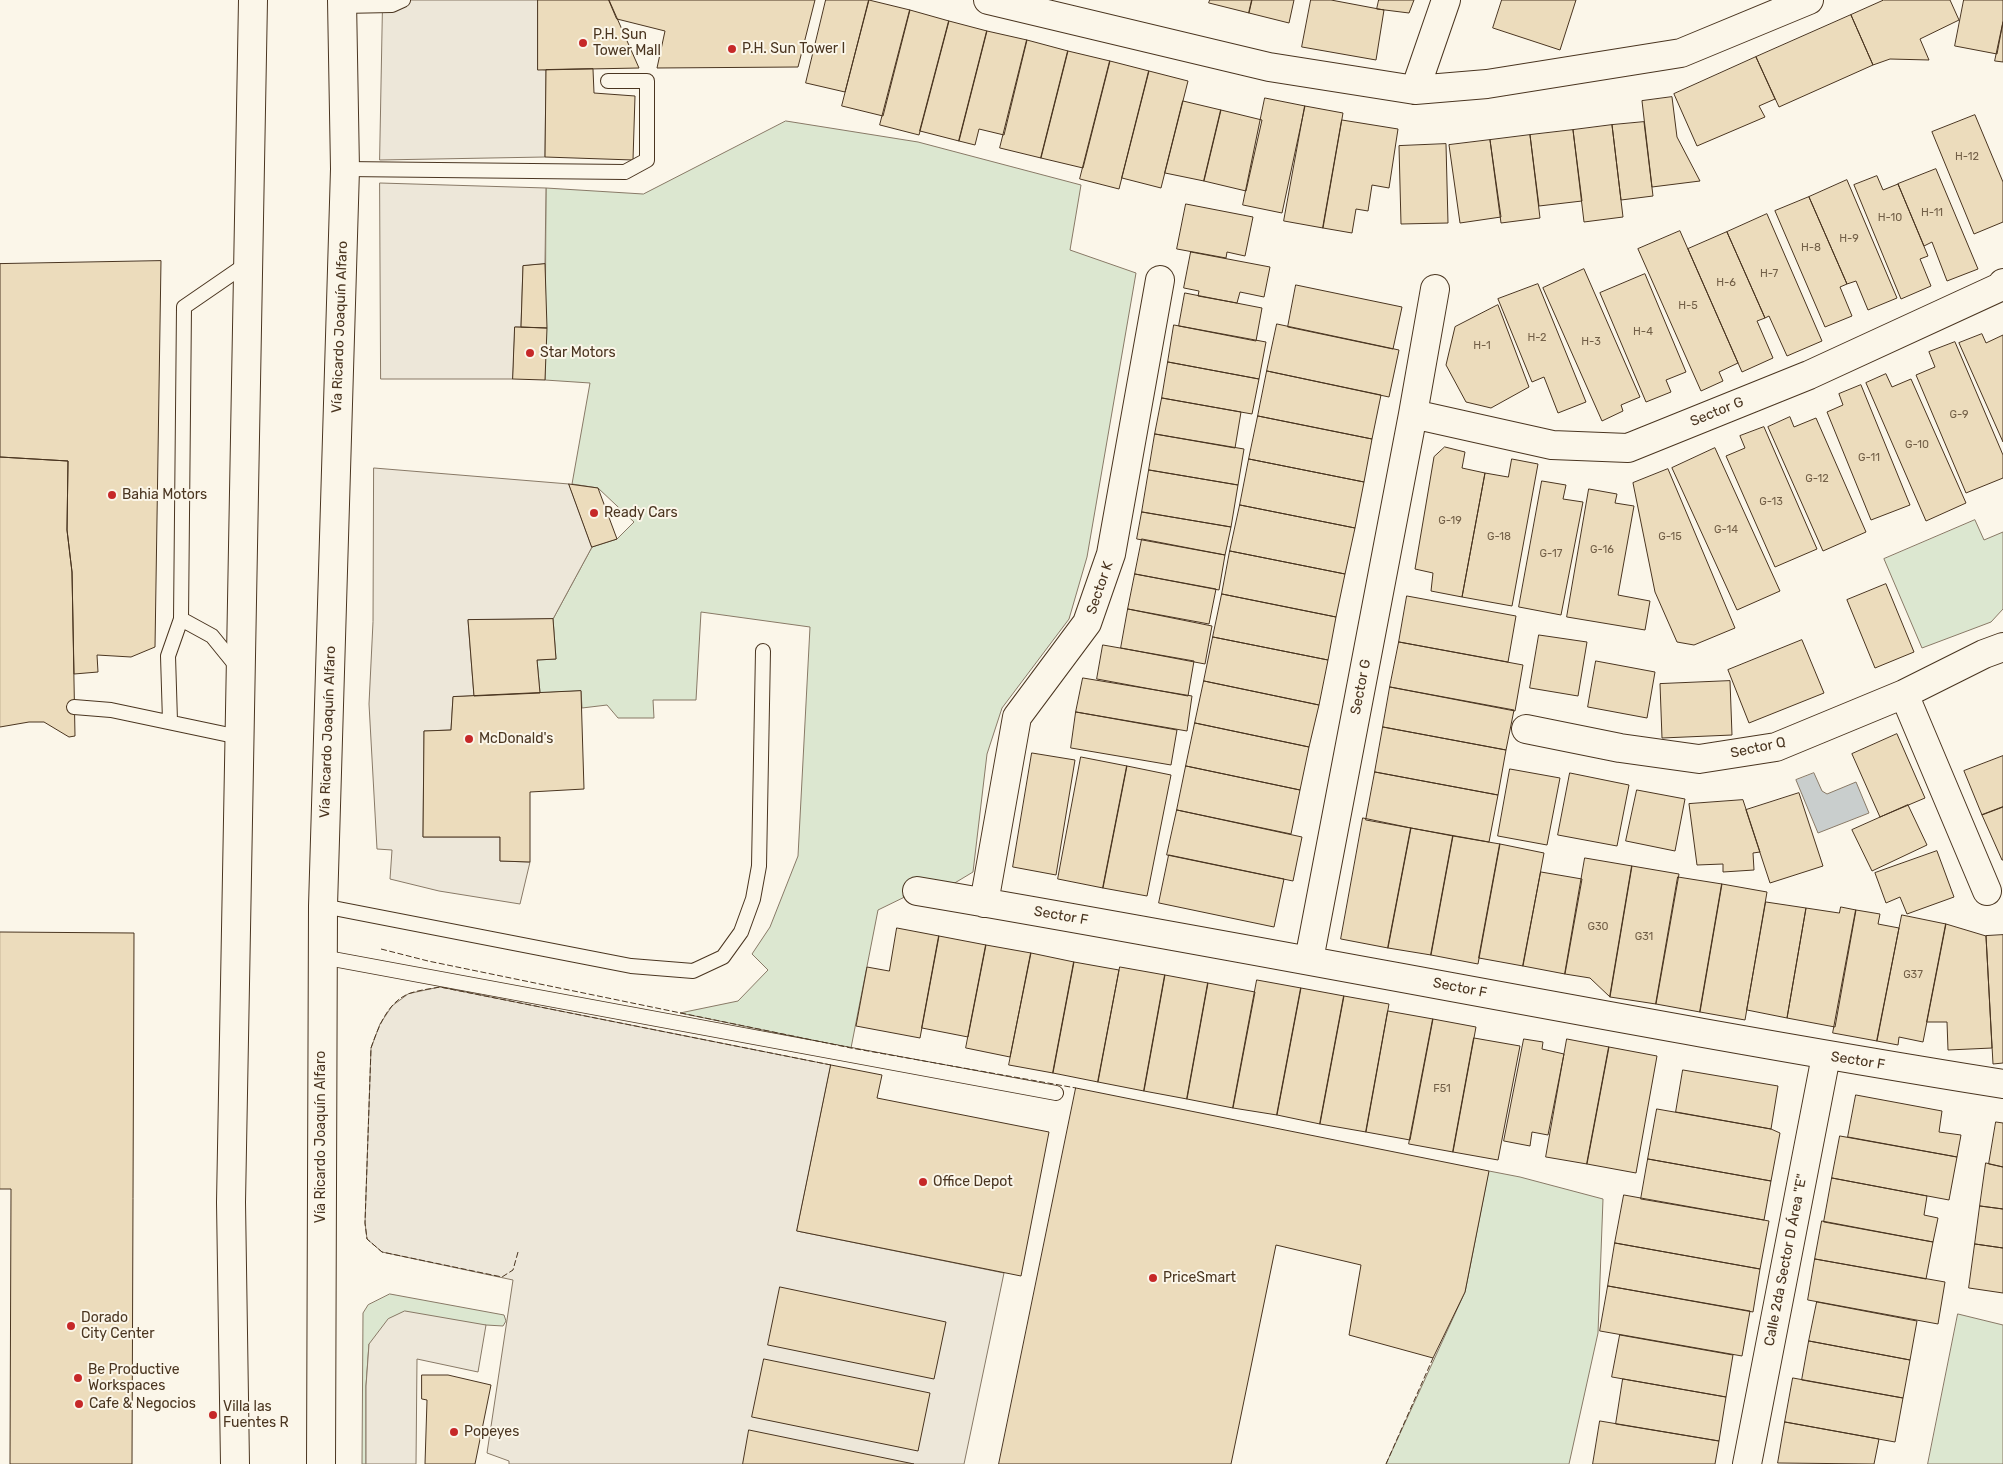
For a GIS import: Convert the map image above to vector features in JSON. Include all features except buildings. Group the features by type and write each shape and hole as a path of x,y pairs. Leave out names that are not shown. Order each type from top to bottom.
{"street":[{"path":"235,1464 231,1202 253,0"},
{"path":"988,0 1269,66 1415,90 1487,84 1681,53 1809,0"},
{"path":"1415,90 1446,0"},
{"name":"Vía Ricardo Joaquín Alfaro","path":"321,1464 322,957 345,170 342,3"},
{"name":"Sector K","path":"984,903 1016,717 1087,623 1111,554 1160,280"},
{"name":"Sector G","path":"1413,414 1552,445 1628,448 1809,374 2000,287 2003,283"},
{"name":"Sector G","path":"1309,960 1435,289"},
{"name":"Sector Q","path":"1526,730 1620,748 1699,759 1776,747 1904,694 1984,654 2003,648"},
{"path":"1904,694 1987,891"},
{"name":"Sector F","path":"917,891 1309,960 1826,1056 2003,1084"},
{"name":"Calle 2da Sector D Área \"E\"","path":"1747,1464 1826,1056"}],"lane":[{"path":"342,3 392,5 403,0"},
{"path":"345,170 624,172 647,160 647,81 608,81"},
{"path":"170,721 168,656 181,619 184,308 249,263"},
{"path":"181,619 212,636 240,670"},
{"path":"323,906 631,966 693,971 723,958 741,932 753,898 759,866 763,651"},
{"path":"74,706 111,710 170,721 239,737"},
{"path":"322,957 1056,1094"}],"green space":[{"path":"786,121 918,142 1081,185 1070,250 1136,273 1087,557 1069,619 1002,708 987,754 973,872 953,884 917,891 878,910 851,1048 680,1013 738,1001 768,970 752,954 770,927 798,856 810,627 701,612 696,700 653,700 654,718 618,718 607,705 582,708 581,691 540,693 537,660 556,659 553,619 592,547 617,539 634,522 598,488 572,484 590,383 545,380 546,188 643,194"},
{"path":"1975,520 1984,540 2003,532 2003,609 1991,622 1922,648 1884,559"},
{"path":"1489,1171 1520,1177 1603,1199 1598,1333 1569,1464 1386,1464 1465,1292"},
{"path":"390,1294 504,1315 506,1321 503,1326 486,1325 369,1344 366,1386 366,1464 362,1464 363,1313 368,1305"},
{"path":"1958,1314 2003,1325 2003,1464 1928,1464"}],"shaded area":[{"path":"383,0 538,0 538,69 546,70 545,157 380,160"},
{"path":"380,183 546,188 545,264 523,266 521,327 515,327 513,379 381,379"},
{"path":"374,468 569,484 592,547 553,619 468,620 474,696 453,697 451,730 424,731 423,837 500,837 500,861 530,862 520,904 439,891 390,879 392,850 377,849 369,704 373,622"},
{"path":"1814,773 1822,791 1827,794 1856,782 1869,813 1818,833 1796,780"},
{"path":"440,987 831,1065 797,1231 1004,1273 964,1464 509,1464 509,1461 487,1453 513,1280 382,1252 367,1239 365,1223 371,1048 380,1024 392,1006 408,994"},
{"path":"405,1311 486,1325 478,1372 417,1359 416,1464 366,1464 366,1386 369,1344 388,1319"}],"fence":[{"path":"381,949 428,961 851,1048 1076,1088"},
{"path":"518,1252 513,1270 502,1277 382,1252 367,1239 365,1223 371,1048 384,1017 394,1003 401,998 408,994 440,987 831,1065"},
{"path":"1386,1464 1433,1358"}],"place":[{"name":"P.H. Sun Tower Mall","path":"583,43"},
{"name":"P.H. Sun Tower I","path":"732,49"},
{"name":"Star Motors","path":"530,353"},
{"name":"Bahia Motors","path":"112,495"},
{"name":"Ready Cars","path":"594,513"},
{"name":"McDonald's","path":"469,739"},
{"name":"Office Depot","path":"923,1182"},
{"name":"PriceSmart","path":"1153,1278"},
{"name":"Dorado City Center","path":"71,1326"},
{"name":"Be Productive Workspaces","path":"78,1378"},
{"name":"Cafe & Negocios","path":"79,1404"},
{"name":"Villa las Fuentes R","path":"213,1415"},
{"name":"Popeyes","path":"454,1432"}]}
